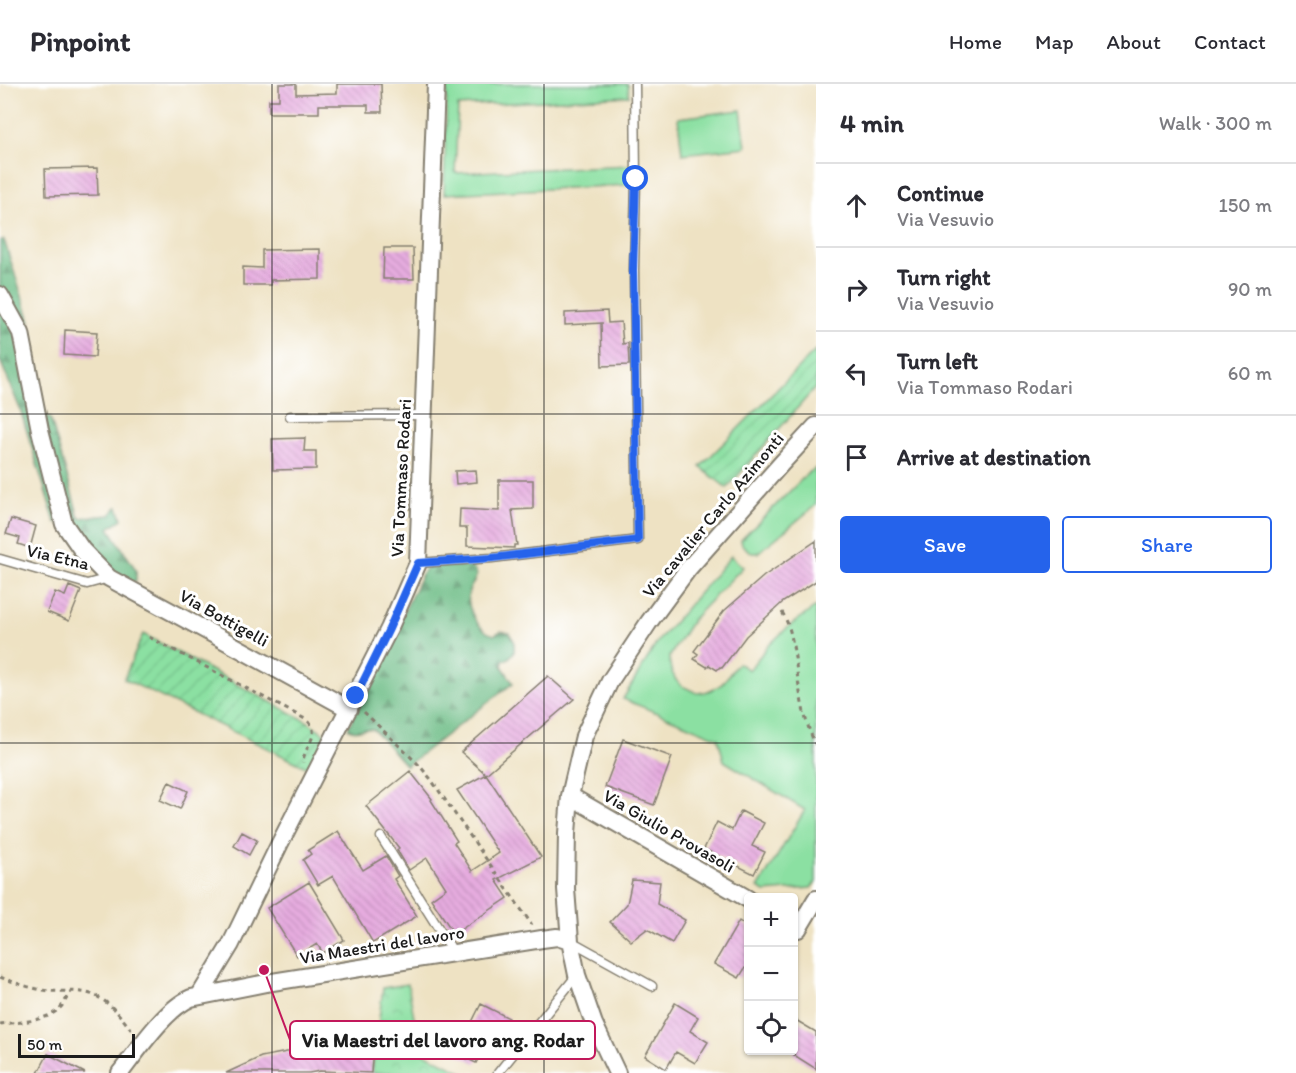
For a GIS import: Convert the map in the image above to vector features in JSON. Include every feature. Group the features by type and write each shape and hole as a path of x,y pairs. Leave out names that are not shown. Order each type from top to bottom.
{"street":[{"name":"Via Tommaso Rodari","path":"200,995 231,944 389,629 418,563 436,84"},
{"name":"Via Bottigelli","path":"0,295 21,333 40,430 64,524 82,550 109,578 349,709"},
{"name":"Via cavalier Carlo Azimonti","path":"617,1073 594,1024 577,975 570,941 566,889 567,833 570,796 584,736 610,681 688,569 816,426"},
{"name":"Via Giulio Provasoli","path":"570,796 744,897"},
{"path":"798,929 816,899"},
{"name":"Via Maestri del lavoro","path":"200,995 557,937 570,941"},
{"path":"120,1073 171,1010 183,1001 200,995"}],"lane":[{"path":"418,563 492,558 638,540 633,270 636,179 635,84"},
{"path":"290,416 424,415"},
{"name":"Via Etna","path":"0,559 87,584 109,578"},
{"name":"Via Maestri del lavoro","path":"381,837 454,953"},
{"path":"570,941 652,986"},
{"path":"498,1073 577,975"}],"path":[{"path":"782,612 791,633 804,714 816,745"},
{"path":"149,637 312,724 313,736 303,762 305,769 314,776"},
{"path":"349,709 362,709 430,778 526,916"},
{"path":"0,977 38,989 93,994 120,1016 142,1045"},
{"path":"0,1024 33,1020 50,1015 60,1008 71,992"}],"green space":[{"path":"447,84 628,84 629,96 458,106 455,173 631,165 629,185 444,194"},
{"path":"741,110 746,147 682,154 678,118"},
{"path":"0,240 4,240 30,321 19,326 0,292"},
{"path":"0,299 20,335 64,524 55,522 20,409 0,360"},
{"path":"816,350 816,387 727,488 700,467"},
{"path":"42,416 50,417 79,518 111,515 118,507 122,519 109,528 136,570 136,581 128,583 117,580 69,522"},
{"path":"816,468 816,505 758,553 752,553 742,545 741,540 808,473"},
{"path":"731,556 743,567 693,619 669,658 671,670 682,686 697,693 714,689 722,684 738,663 749,670 767,647 788,627 816,607 816,882 811,888 765,892 758,888 805,810 724,761 718,738 623,699 658,641"},
{"path":"437,566 473,567 477,574 468,597 471,611 478,624 488,633 494,635 501,631 509,633 514,641 514,652 503,661 502,666 513,683 406,766 373,729 350,730 348,728 422,574 425,569"},
{"path":"143,634 308,722 329,737 312,770 124,679"},
{"path":"408,984 420,1051 464,1073 372,1073 383,988"}],"building":[{"path":"279,84 296,84 296,94 337,93 337,84 381,84 382,112 368,112 368,105 319,105 319,113 269,113 269,100 279,100"},
{"path":"97,168 98,195 46,196 45,169"},
{"path":"384,248 413,248 414,279 383,279"},
{"path":"320,249 320,279 271,280 271,285 243,285 243,267 262,268 262,250"},
{"path":"607,311 608,323 621,322 623,344 628,343 629,365 602,366 601,323 565,325 565,313"},
{"path":"65,330 97,332 95,357 64,355"},
{"path":"305,438 304,451 316,451 316,469 273,470 272,439"},
{"path":"476,470 477,482 456,484 455,471"},
{"path":"499,480 533,480 533,509 512,510 517,545 514,545 514,548 467,546 467,528 459,528 460,509 499,511"},
{"path":"11,519 36,526 30,548 18,544 20,538 6,534"},
{"path":"816,541 816,581 783,602 746,636 722,668 717,670 709,665 707,667 694,659 698,654 694,651 724,611 764,576"},
{"path":"69,586 81,591 69,621 47,612 55,592 65,596"},
{"path":"548,676 574,699 486,774 461,752"},
{"path":"623,739 672,757 654,805 605,787"},
{"path":"410,771 432,799 457,841 454,843 472,871 499,853 457,790 486,774 541,857 496,880 508,898 454,934 431,899 446,888 427,858 409,870 397,850 399,848 366,806"},
{"path":"169,782 188,791 180,809 160,800"},
{"path":"741,811 764,823 752,846 765,852 754,874 704,849 717,822 732,830"},
{"path":"338,831 363,870 386,856 398,876 394,879 417,916 373,943 333,876 318,885 303,860 311,854 308,850"},
{"path":"242,832 257,840 249,855 234,846"},
{"path":"632,880 660,882 657,904 685,920 672,943 647,929 631,941 610,922 627,904"},
{"path":"309,882 344,940 323,953 317,944 297,956 267,908"},
{"path":"739,921 744,924 744,970 739,978 714,964"},
{"path":"675,1003 698,1017 690,1031 708,1042 695,1063 676,1052 666,1069 645,1056"},
{"path":"481,1004 509,1018 495,1046 487,1042 476,1063 446,1049 459,1023 469,1028"},
{"path":"798,1021 816,1032 816,1069 794,1055 798,1055"},
{"path":"318,1046 373,1048 371,1073 320,1071 226,1073 261,1057"},
{"path":"48,1054 85,1073 38,1073"}],"place":[{"name":"Via Maestri del lavoro ang. Rodar","path":"264,970"}],"route":[{"path":"356,696 418,563 492,558 638,540 633,270 636,179"}]}
